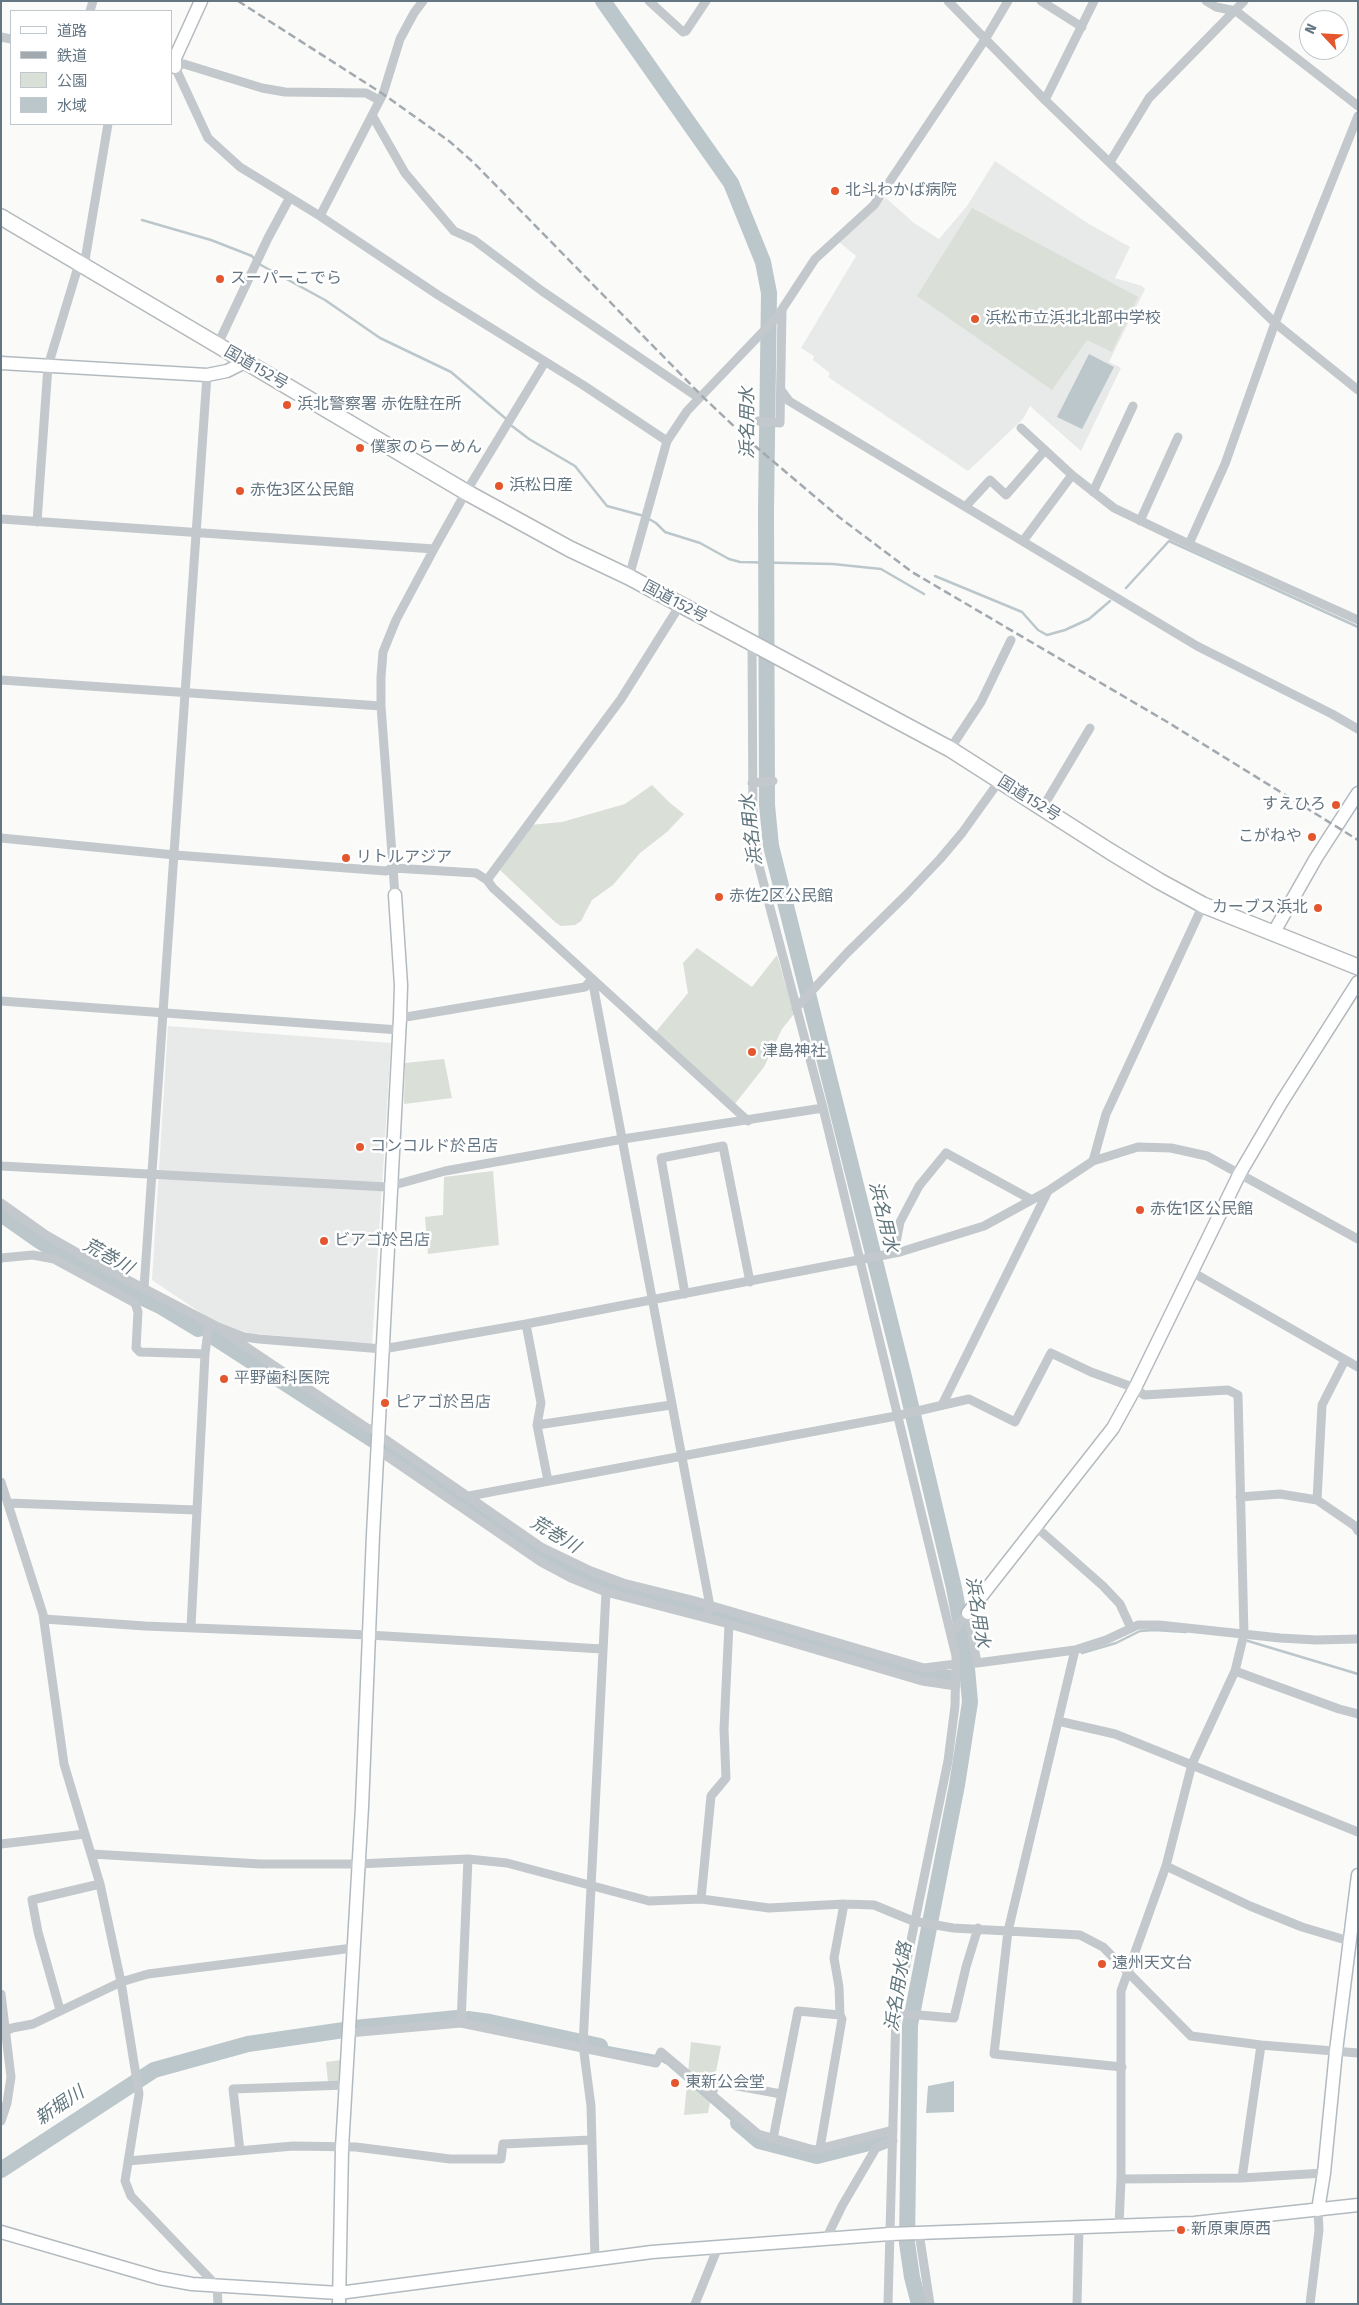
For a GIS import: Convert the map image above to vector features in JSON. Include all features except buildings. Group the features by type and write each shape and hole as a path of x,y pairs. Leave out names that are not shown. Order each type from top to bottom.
{"highway":[{"name":"国道152号","path":"1,217 466,492 570,549 629,577 950,749 1111,852 1203,905 1358,967"}],"street":[{"path":"201,1 175,58 173,67 202,126 214,145 240,167 320,216 438,295 583,384 667,441"},
{"path":"320,216 383,94 400,39 414,13 424,1"},
{"path":"650,1 682,32 686,31 706,1"},
{"path":"948,1 1046,100 1274,323 1358,390"},
{"path":"629,577 667,441 687,411 779,314 800,278 815,259 874,206 986,38 1008,1"},
{"path":"1041,1 1082,26"},
{"path":"1046,100 1094,1"},
{"path":"1206,1 1216,7 1236,11 1358,106"},
{"path":"1110,162 1149,98 1244,1"},
{"path":"173,67 184,64 262,88 285,92 366,93 379,100"},
{"path":"372,115 405,173 454,231 474,240 542,291 699,398"},
{"path":"1189,544 1225,464 1274,323 1358,116"},
{"path":"37,522 48,366 78,267 84,266 108,125"},
{"path":"217,346 268,238 290,199"},
{"path":"758,421 780,424 779,314"},
{"path":"1,363 207,375 227,371 245,362"},
{"path":"339,2298 342,2148 401,985 380,677 384,652 396,620 466,492 545,362"},
{"path":"144,1288 207,375"},
{"path":"781,390 790,401 1196,646 1358,729"},
{"path":"1093,492 1133,406"},
{"path":"1021,428 1072,475 1114,508 1358,620"},
{"path":"1140,521 1178,437"},
{"path":"966,506 990,480 1006,495 1045,450"},
{"path":"1023,541 1072,475"},
{"path":"1,519 434,549"},
{"path":"487,880 621,700 680,605"},
{"path":"950,749 981,702 1011,640"},
{"path":"756,646 756,783 753,823 759,866 799,1005 956,1656 956,1706 948,1761 896,2013 893,2140 894,2234 888,2304"},
{"path":"1,680 381,706"},
{"path":"1043,807 1090,728"},
{"path":"799,1005 940,859 962,833 1000,780"},
{"path":"756,783 773,781"},
{"path":"1274,932 1316,858 1358,793"},
{"path":"1,838 175,855 386,871 393,868 476,873 487,880 493,888 748,1121"},
{"path":"1093,1161 1110,1105 1203,905"},
{"path":"1,1001 164,1013 400,1024 585,987 592,979"},
{"path":"592,979 654,1300 708,1613"},
{"path":"951,1633 980,1599 1113,1428 1136,1388 1240,1173 1281,1103 1358,982"},
{"path":"1,1166 387,1187 392,1184 445,1172 623,1139 823,1108"},
{"path":"685,1294 661,1158 723,1146 750,1282"},
{"path":"1,1203 46,1235 128,1282 144,1288 209,1323 244,1337 383,1349 862,1261 900,1252 984,1226 1048,1191 1093,1161 1138,1147 1171,1148 1207,1156 1358,1239"},
{"path":"894,1252 900,1222 920,1186 946,1153 1032,1200"},
{"path":"942,1404 1048,1191"},
{"path":"1,1258 33,1255 54,1259 134,1303 138,1312 136,1344 140,1352 205,1354"},
{"path":"1192,1272 1358,1367"},
{"path":"191,1627 205,1354 209,1323"},
{"path":"526,1324 541,1403 538,1425 548,1481"},
{"path":"218,1327 233,1340 367,1428 379,1440 542,1562 571,1578 606,1592 708,1613 924,1668 956,1664"},
{"path":"469,1496 899,1415 968,1399 1015,1422 1051,1353 1091,1372 1136,1388 1144,1395 1228,1390 1238,1395 1244,1634 1235,1670 1192,1764 1166,1866 1121,1990 1122,2067 1119,2226"},
{"path":"1317,1500 1322,1405 1345,1360"},
{"path":"538,1425 671,1405"},
{"path":"379,1440 469,1496 541,1547 591,1571 708,1613 728,1624 922,1681 956,1686"},
{"path":"1,1482 6,1507 44,1619 64,1764 100,1884 121,1982 139,2094 125,2182 131,2196 217,2286 218,2304"},
{"path":"1240,1497 1274,1494 1317,1500 1357,1526"},
{"path":"6,1507 196,1510"},
{"path":"1035,1526 1103,1586 1120,1604 1131,1628"},
{"path":"595,2260 591,2106 583,2044 606,1592"},
{"path":"968,1612 977,1663 1075,1650 1106,1640 1131,1628 1159,1625 1316,1640 1358,1639"},
{"path":"44,1619 602,1649"},
{"path":"701,1899 711,1796 726,1778 724,1729 728,1624"},
{"path":"1075,1650 1008,1931 994,2054 1122,2067"},
{"path":"1235,1670 1338,1709 1358,1714"},
{"path":"1058,1721 1115,1734 1358,1832"},
{"path":"1,1844 85,1834"},
{"path":"92,1854 260,1864 357,1864 468,1859 508,1863 649,1901 701,1899 769,1908 844,1904 874,1905 916,1921 938,1926 1080,1935 1103,1948 1128,1970 1191,2036 1260,2045 1358,2053"},
{"path":"461,2023 468,1859"},
{"path":"1166,1866 1250,1906 1302,1926 1349,1941"},
{"path":"1310,2304 1319,2230 1318,2210 1324,2173 1336,2051 1358,1875"},
{"path":"60,2010 38,1932 32,1900 100,1884"},
{"path":"820,2148 842,2019 834,1958 844,1904"},
{"path":"896,2013 954,2018 966,1967 978,1928"},
{"path":"4,2033 12,2028 33,2024 121,1982 148,1974 353,1948"},
{"path":"1,1994 4,2033 11,2077 7,2103 1,2120"},
{"path":"773,2139 798,2011 840,2015"},
{"path":"349,2033 461,2023 583,2044 656,2063 661,2052 758,2134 814,2150 894,2130"},
{"path":"1242,2178 1260,2045"},
{"path":"712,2094 716,2082 781,2094"},
{"path":"240,2151 233,2090 346,2085"},
{"path":"128,2161 294,2146 356,2147 450,2159 501,2159 503,2144 591,2140"},
{"path":"826,2239 842,2206 876,2148 893,2140"},
{"path":"1121,2179 1242,2178 1324,2173"},
{"path":"1,2232 159,2278 217,2286 339,2298 595,2260 718,2246 894,2234 1194,2223 1358,2205"},
{"path":"1077,2304 1079,2228"},
{"path":"919,2233 930,2304"},
{"path":"696,2304 718,2246"}],"shaded area":[{"name":"浜松市立浜北北部中学校","path":"995,161 1089,224 1130,247 1115,278 1142,286 1145,289 1109,362 1121,368 1081,451 1030,406 1023,419 968,471 828,377 830,373 813,360 814,356 801,348 856,256 839,242 886,198 914,223 939,239 967,206"},
{"path":"168,1026 391,1043 372,1345 249,1333 216,1323 152,1280"}],"green space":[{"path":"972,208 1138,297 1112,352 1087,340 1052,390 917,296"},
{"path":"652,785 684,814 667,832 640,853 613,885 592,900 581,921 575,925 561,926 555,922 500,870 530,825 562,822 625,804"},
{"path":"697,948 752,987 777,955 794,1014 782,1029 764,1067 734,1105 654,1034 688,993 683,963"},
{"path":"444,1059 452,1098 404,1104 405,1063"},
{"path":"493,1171 499,1245 428,1254 425,1217 443,1215 444,1177"},
{"path":"691,2042 721,2046 708,2113 684,2115"},
{"path":"341,2060 340,2083 328,2083 326,2062"}],"water":[{"path":"1089,354 1114,367 1082,429 1057,417"},
{"path":"587,2042 667,2057 757,2135 753,2140 667,2065 656,2059 587,2045"},
{"path":"954,2081 954,2112 926,2113 928,2086"}],"waterway":[{"name":"浜名用水","path":"603,1 731,183 763,262 769,293 766,510 767,805 771,846 905,1381 954,1588 965,1646 970,1702 957,1785 910,2025 907,2243 912,2277 919,2304"},
{"path":"142,220 211,240 252,256 255,260"},
{"path":"259,264 325,300 380,338 451,372 505,418"},
{"path":"512,426 529,439 575,466 607,506 644,516"},
{"path":"649,519 665,532 700,543 729,559 740,562 833,564 881,569 924,594"},
{"path":"1126,588 1169,541 1358,627"},
{"path":"935,576 1022,612 1038,630 1047,635 1065,630 1089,619 1110,601"},
{"name":"荒巻川","path":"1,1214 92,1274 160,1306 198,1329"},
{"name":"荒巻川","path":"212,1336 384,1447 513,1535 565,1567 626,1589 863,1656 924,1677 950,1678"},
{"path":"1082,1653 1116,1643 1140,1631 1186,1632"},
{"path":"1248,1641 1358,1674"},
{"path":"967,1667 976,1666"},
{"path":"354,2028 457,2018"},
{"path":"468,2019 600,2046"},
{"path":"1,2170 154,2070 248,2044 344,2030"},
{"path":"738,2123 759,2141 817,2156 889,2138"}],"railway":[{"path":"238,1 383,94 449,141 473,162 702,396 755,446 839,517 912,572 1169,723 1358,840"}],"place":[{"name":"北斗わかば病院","path":"835,191"},
{"name":"スーパーこでら","path":"220,279"},
{"name":"浜松市立浜北北部中学校","path":"975,319"},
{"name":"浜北警察署 赤佐駐在所","path":"287,405"},
{"name":"僕家のらーめん","path":"360,448"},
{"name":"浜松日産","path":"499,486"},
{"name":"赤佐3区公民館","path":"240,491"},
{"name":"すえひろ","path":"1336,805"},
{"name":"こがねや","path":"1312,837"},
{"name":"リトルアジア","path":"346,858"},
{"name":"赤佐2区公民館","path":"719,897"},
{"name":"カーブス浜北","path":"1318,908"},
{"name":"津島神社","path":"752,1052"},
{"name":"コンコルド於呂店","path":"360,1147"},
{"name":"赤佐1区公民館","path":"1140,1210"},
{"name":"ビアゴ於呂店","path":"324,1241"},
{"name":"平野歯科医院","path":"224,1379"},
{"name":"ピアゴ於呂店","path":"385,1403"},
{"name":"遠州天文台","path":"1102,1964"},
{"name":"東新公会堂","path":"675,2083"},
{"name":"新原東原西","path":"1181,2230"}],"water label":[{"name":"浜名用水路","path":"899,1987"},
{"name":"新堀川","path":"60,2106"}]}
